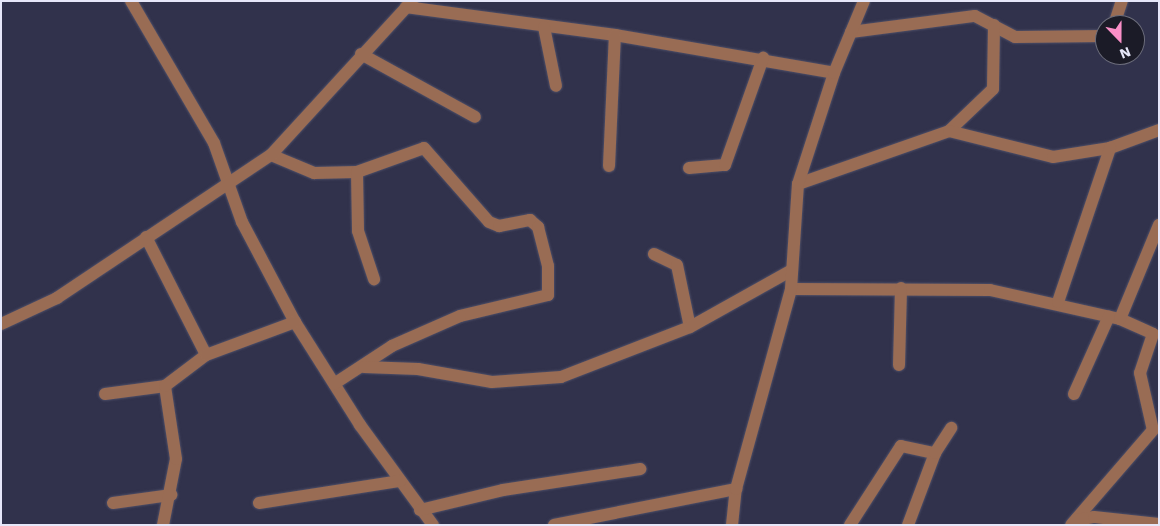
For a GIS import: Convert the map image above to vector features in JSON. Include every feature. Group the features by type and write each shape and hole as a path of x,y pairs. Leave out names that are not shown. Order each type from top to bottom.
{"street":[{"path":"131,1 194,105 229,182 256,252 295,322 400,482 433,525"},
{"path":"732,525 736,489 790,289 798,184 834,72 864,1"},
{"path":"1117,15 1122,1"},
{"path":"1,324 57,298 146,236 271,155 361,54 409,4 544,27 615,35 763,58 834,72"},
{"path":"851,32 975,16 1015,37 1095,36"},
{"path":"798,184 949,130 993,90 994,25"},
{"path":"544,27 556,86"},
{"path":"609,166 615,35"},
{"path":"361,54 476,117"},
{"path":"689,168 725,165 763,58"},
{"path":"949,130 1053,157 1110,148 1159,130"},
{"path":"271,155 314,173 358,172 424,148 489,222 499,226 535,222 550,287 548,295 538,300 451,320 392,346 364,367 334,384"},
{"path":"1058,302 1110,148"},
{"path":"358,172 358,231 374,279"},
{"path":"1074,394 1115,317 1159,225"},
{"path":"146,236 206,355"},
{"path":"654,254 677,265 690,327"},
{"path":"364,367 418,369 492,382 536,381 593,368 690,327 790,271"},
{"path":"899,365 901,288"},
{"path":"790,289 901,288 990,290 1058,302 1115,317 1156,335 1140,381 1153,430 1073,522"},
{"path":"105,394 165,386 206,355 295,322"},
{"path":"163,525 176,459 165,386"},
{"path":"908,525 936,452 951,428"},
{"path":"850,525 901,446 936,452"},
{"path":"420,510 503,490 640,469"},
{"path":"259,503 400,482"},
{"path":"554,525 736,489"},
{"path":"113,503 170,495"},
{"path":"1073,522 1094,518 1159,524"}]}
